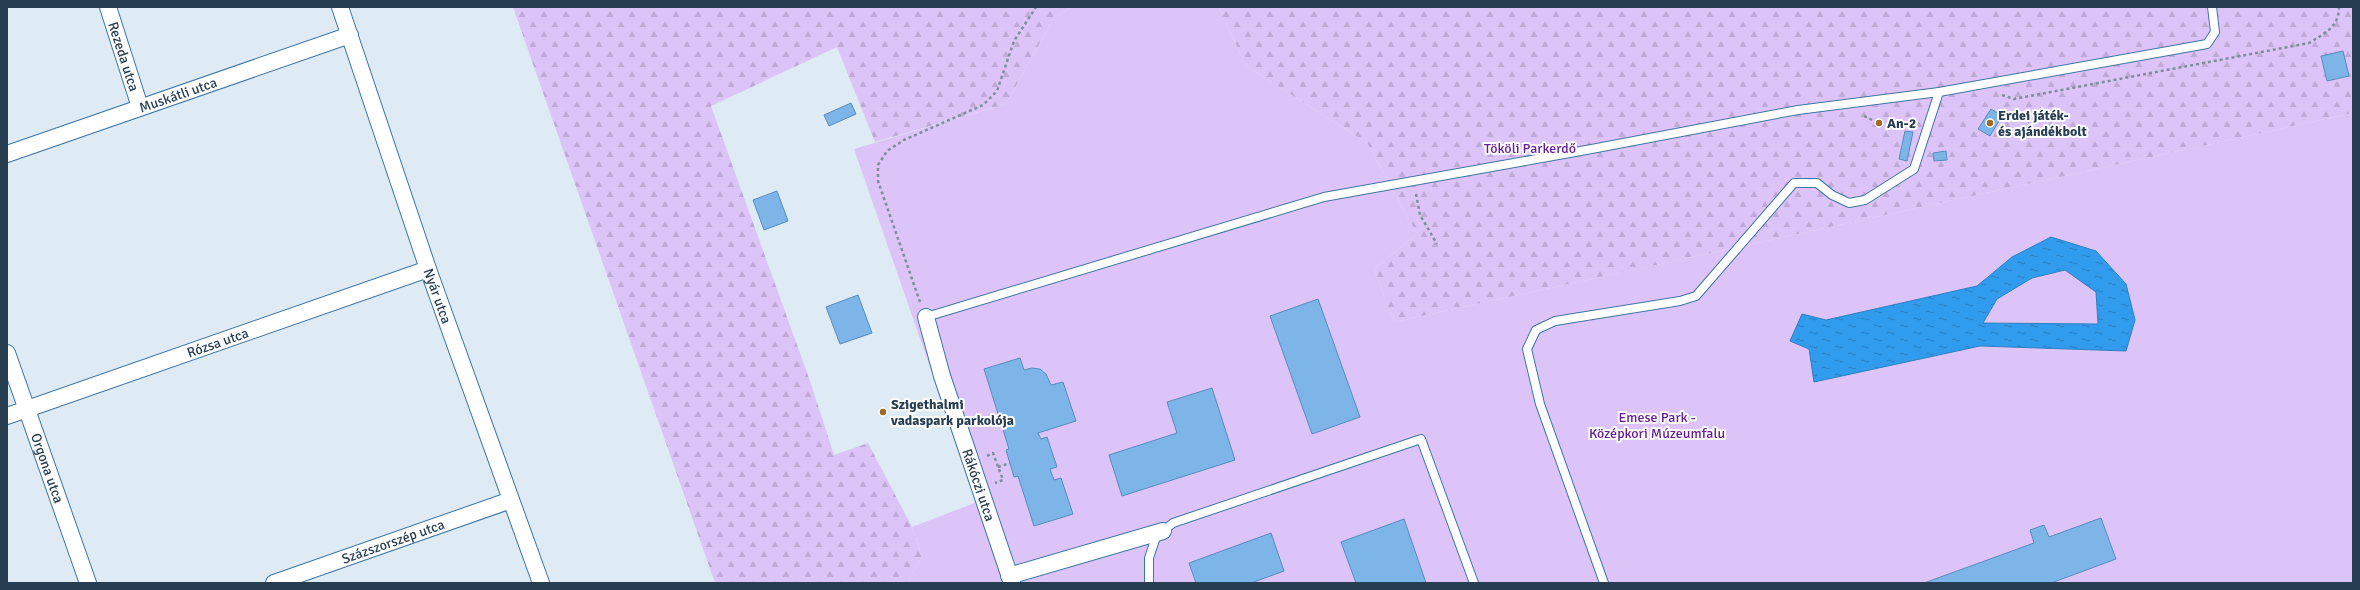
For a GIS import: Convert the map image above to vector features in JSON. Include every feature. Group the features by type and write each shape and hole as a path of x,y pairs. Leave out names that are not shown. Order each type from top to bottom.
{"street":[{"name":"Rezeda utca","path":"108,7 140,107"},
{"name":"Nyár utca","path":"340,7 428,269 541,583"},
{"name":"Muskátli utca","path":"7,154 350,35"},
{"name":"Rózsa utca","path":"7,416 428,269"},
{"name":"Rákóczi utca","path":"926,317 942,376 1011,579"},
{"name":"Orgona utca","path":"7,353 88,583"},
{"name":"Százszorszép utca","path":"274,583 511,500"},
{"path":"1011,579 1163,531"}],"lane":[{"path":"926,317 1324,197 1414,180 1581,152 1798,110 1939,92 2207,44 2215,32 2212,7"},
{"path":"1604,583 1540,404 1527,349 1536,330 1555,321 1680,301 1696,296 1794,183 1817,183 1832,196 1849,203 1864,200 1914,169 1939,92"},
{"path":"1149,583 1149,558 1156,537 1173,523 1421,439 1474,583"}],"path":[{"path":"926,317 878,181 878,165 887,151 904,140 983,106 997,91 1014,41 1036,7"},
{"path":"1974,86 2014,99 2309,43 2331,30 2339,16 2339,7"},
{"path":"1414,180 1420,215 1438,244"},
{"path":"998,467 1010,463"}],"green space":[{"path":"513,7 1071,7 1053,19 1006,104 875,142 837,47 711,106 810,381 834,455 868,443 912,527 922,556 907,583 715,583"},
{"name":"Emese Park - Középkori Múzeumfalu","path":"1071,7 1219,7 1245,65 1367,143 1417,234 1374,269 1394,322 2353,113 2353,583 907,583 922,556 912,527 977,502 854,149 1006,104 1053,19","holes":["2051,237 2096,251 2126,284 2126,351 1980,346 1814,382 1802,314 1826,320 1977,286 2012,257"]},
{"name":"Tököli Parkerdő","path":"1219,7 2353,7 2353,113 1394,322 1374,269 1417,234 1367,143 1245,65"},
{"path":"2065,270 2096,292 2098,324 1982,323 1997,299 2032,278"}],"water":[{"path":"2051,237 2096,251 2126,284 2135,320 2126,351 1980,346 1814,382 1809,349 1790,341 1802,314 1826,320 1977,286 2012,257","holes":["2065,270 2096,292 2098,324 1983,323 1997,299 2032,278"]}],"building":[{"path":"2343,51 2349,76 2327,81 2321,56"},
{"path":"851,103 856,114 829,126 824,115"},
{"name":"Erdei játék- és ajándékbolt","path":"1991,109 2002,116 1990,136 1978,129"},
{"path":"1905,131 1913,132 1907,161 1899,159"},
{"path":"1946,151 1947,160 1934,161 1933,153"},
{"path":"777,191 788,221 764,230 753,200"},
{"path":"858,295 872,333 840,344 826,307"},
{"path":"1318,299 1360,417 1312,434 1270,316"},
{"path":"1020,358 1024,370 1032,368 1040,369 1046,374 1051,385 1063,382 1076,421 1038,433 1041,439 1047,437 1057,467 1050,469 1054,480 1061,478 1073,514 1034,526 1018,476 1014,477 1006,450 1009,449 984,369"},
{"path":"1212,388 1235,460 1122,496 1109,455 1177,433 1167,402"},
{"path":"2101,518 2116,559 2051,583 1924,583 2034,543 2030,530 2044,525 2049,537"},
{"path":"1404,519 1426,583 1356,583 1341,542"},
{"path":"1271,533 1284,571 1251,583 1196,583 1189,563"}],"place":[{"name":"An-2","path":"1879,123"},
{"name":"Erdei játék- és ajándékbolt","path":"1990,123"},
{"name":"Szigethalmi vadaspark parkolója","path":"883,412"}]}
